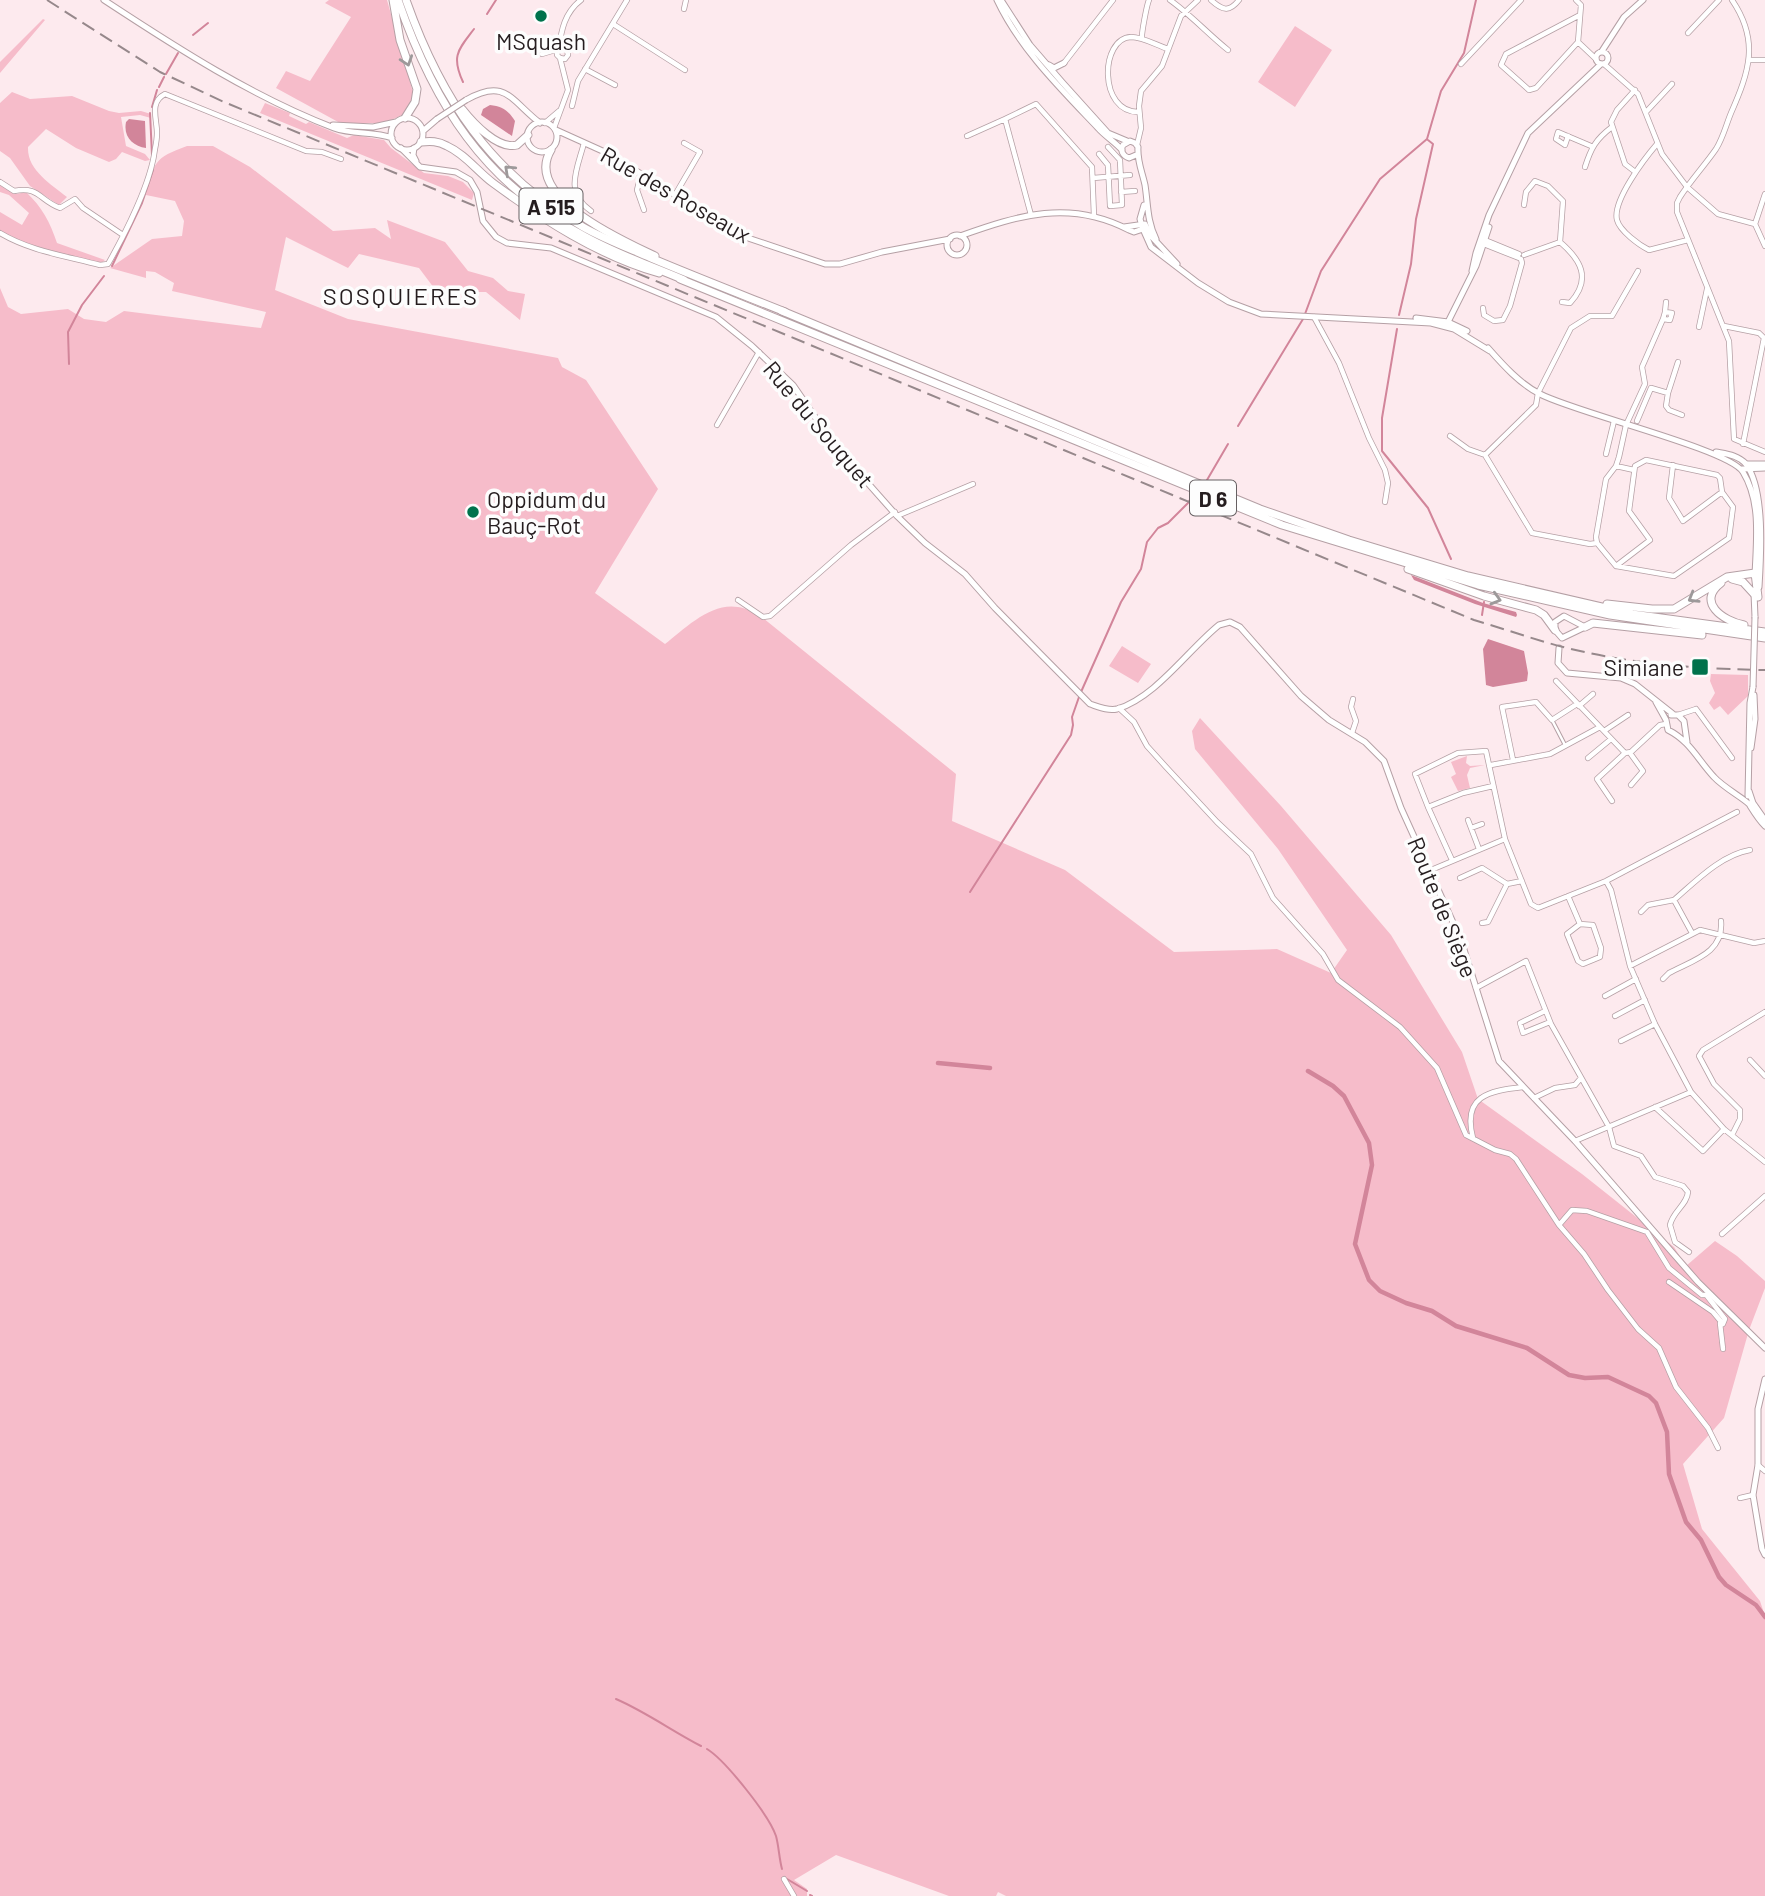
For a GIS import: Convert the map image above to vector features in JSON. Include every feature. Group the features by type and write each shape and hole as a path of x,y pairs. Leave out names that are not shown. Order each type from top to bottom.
{"highway":[{"path":"396,0 400,40 417,89 416,99 401,120"},
{"name":"A 515","path":"396,0 413,44 440,99 477,150 502,178 525,197 584,236 684,280"},
{"path":"408,4 441,76 470,119 508,146 517,145 528,135"},
{"name":"A 515","path":"408,4 433,68 458,111 485,146 530,190 584,228 681,271 785,312"},
{"path":"421,142 435,141 450,146 518,201 586,242 650,270 684,280"},
{"path":"554,147 545,159 545,171 557,193 585,218 609,234 667,262 785,312"},
{"name":"D 6","path":"684,280 1246,512 1315,535 1504,591 1610,615 1765,639"},
{"name":"D 6","path":"785,312 1289,520 1439,568 1632,614 1765,630"},
{"path":"1315,535 1484,596 1536,610 1544,615 1556,630"},
{"path":"1755,573 1756,595"},
{"name":"D 6","path":"1565,598 1664,610 1682,604 1727,577 1755,573"},
{"name":"D 6","path":"1756,595 1738,579 1728,580 1717,585 1712,596 1713,607 1718,615 1729,622 1765,630"},
{"path":"1585,627 1594,623 1765,639"}],"main road":[{"path":"104,0 282,106 342,131 392,138 420,167"},
{"path":"999,0 1043,64 1142,175"},
{"path":"1446,324 1472,271 1508,170 1528,133 1602,59 1624,17 1643,0"},
{"path":"1043,64 1054,68 1065,63"},
{"path":"1058,72 1065,63"},
{"path":"1043,64 1058,72 1062,82 1108,133 1137,145 1139,150 1136,155 1129,158"},
{"path":"423,131 479,93 501,91 510,95 528,114 555,129 554,147"},
{"path":"528,114 532,127"},
{"path":"320,122 338,126 373,127 410,118 419,123 423,131 421,142 414,148 401,148"},
{"path":"419,123 437,119"},
{"path":"392,138 393,129 401,120"},
{"path":"543,123 532,127 528,135 533,149 541,152 575,139"},
{"name":"Rue des Roseaux","path":"555,129 641,174 742,236 825,264 840,264 940,240 949,242 963,238 966,250 958,255 952,253 949,242"},
{"path":"1122,150 1129,141"},
{"path":"414,148 414,159 420,167"},
{"path":"1136,155 1149,219 1156,239 1164,252 1198,283"},
{"name":"Rue du Souquet","path":"420,167 456,172 470,180 477,192 481,216 486,226 506,243 551,248 716,317 793,385 835,446 896,514 925,543 965,574 1090,704 1104,709 1119,708"},
{"path":"1146,195 1140,219 1156,239"},
{"path":"963,238 969,233 1031,215 1059,212 1094,216 1134,232 1149,219"},
{"path":"1144,226 1151,247 1198,283 1229,302 1261,314 1446,324"},
{"path":"1399,320 1416,318 1468,332 1537,395 1748,468 1764,467"},
{"path":"1696,448 1731,455 1748,468 1760,509 1760,559 1749,762"},
{"path":"1752,478 1756,471 1764,467"},
{"path":"1748,468 1760,559 1755,573"},
{"path":"1560,643 1585,627 1564,616 1556,622 1560,643 1558,663 1567,673 1621,678 1641,688 1684,724 1687,742"},
{"name":"Route de Siège","path":"1119,708 1146,694 1210,632 1219,625 1230,622 1251,637 1301,696 1329,720 1365,742 1384,761 1401,808 1461,940 1499,1062 1575,1141 1709,1295 1765,1348"},
{"path":"1753,687 1749,703 1748,798 1763,823"},
{"path":"1656,702 1669,727 1687,742 1712,775 1735,796 1748,798"},
{"path":"1669,727 1676,715"},
{"path":"1748,735 1753,719"},
{"path":"1669,727 1684,724"},
{"path":"1765,1379 1758,1409 1758,1465 1752,1495 1765,1555"}],"street":[{"path":"566,75 559,58 561,33 568,13 580,0"},
{"path":"572,106 576,86 627,0"},
{"path":"684,9 686,0"},
{"path":"1065,63 1114,0"},
{"path":"1142,39 1141,32 1149,0"},
{"path":"1170,0 1186,11 1201,28 1228,50"},
{"path":"1137,145 1141,128 1141,92 1162,65 1178,20 1198,0"},
{"path":"1211,0 1227,10 1233,8 1239,0"},
{"path":"1461,64 1521,0"},
{"path":"1576,0 1581,5 1578,42 1536,88 1529,90 1501,65 1506,54 1580,15"},
{"path":"1688,33 1719,0"},
{"path":"1732,0 1740,11 1747,30 1750,60 1747,74 1717,147 1687,187 1676,208 1729,341 1734,439 1765,452"},
{"path":"613,24 685,70"},
{"path":"1139,112 1126,110 1115,102 1109,76 1110,60 1116,46 1128,38 1142,39 1168,49"},
{"path":"1578,42 1602,59 1635,90 1657,144 1687,187 1718,214 1755,224"},
{"path":"555,129 559,110 568,93 568,52 561,49 542,54 567,57"},
{"path":"1750,60 1765,60"},
{"path":"585,69 615,85"},
{"path":"1646,112 1672,84"},
{"path":"1635,90 1611,118 1625,163 1635,171"},
{"path":"0,233 17,244 100,265 108,264 123,235 152,162 157,133 154,112 157,102 165,94 306,150 341,159"},
{"path":"967,136 1035,104 1092,167 1094,216"},
{"path":"543,123 559,110"},
{"path":"1005,119 1031,215"},
{"path":"1585,167 1591,146 1612,127"},
{"path":"1129,141 1141,128"},
{"path":"1568,136 1591,146"},
{"path":"584,142 575,193 578,200 591,211"},
{"path":"675,195 700,152 684,143"},
{"path":"1657,144 1635,171 1617,213 1621,227 1649,250 1688,240"},
{"path":"1099,154 1108,165 1110,206 1122,205 1120,160 1108,147"},
{"path":"641,174 636,190 644,210"},
{"path":"1093,178 1130,175"},
{"path":"1524,205 1526,192 1535,181 1548,186 1563,201 1560,242"},
{"path":"0,182 14,191 23,188 32,190 61,208 75,200 123,235"},
{"path":"1121,192 1135,191"},
{"path":"1765,194 1755,224 1765,246"},
{"path":"1482,241 1521,257 1560,242"},
{"path":"1560,242 1576,255 1583,274 1578,294 1570,303 1562,302"},
{"path":"1483,308 1484,315 1494,321 1503,320 1513,295 1522,263 1521,257"},
{"path":"1485,455 1536,405 1537,395 1572,328 1590,316 1612,316 1637,271"},
{"path":"1699,327 1708,289"},
{"path":"1616,566 1650,540 1629,510 1634,466 1646,460 1717,475 1722,492 1734,507 1729,538 1674,576 1616,566 1597,543 1606,479 1616,466 1626,425 1645,384 1642,367 1663,319 1670,320 1672,313 1665,312 1667,302"},
{"path":"1309,318 1339,363 1385,470 1388,483 1385,502"},
{"path":"1724,326 1759,333 1764,338 1743,444"},
{"path":"717,425 758,352"},
{"path":"1678,362 1666,406 1682,415"},
{"path":"1645,384 1668,393"},
{"path":"1637,421 1651,388"},
{"path":"1606,454 1614,421"},
{"path":"1450,436 1468,449 1485,455 1532,533 1597,543"},
{"path":"1673,465 1668,498 1683,521 1722,492"},
{"path":"1616,466 1634,470"},
{"path":"738,600 758,614 770,616 851,545 896,514 973,484"},
{"path":"1556,681 1643,771 1632,785"},
{"path":"1552,720 1593,694"},
{"path":"1352,733 1356,724 1351,707 1353,699"},
{"path":"1513,760 1502,707 1536,702 1552,720 1566,747"},
{"path":"1749,703 1753,719"},
{"path":"1119,708 1134,722 1147,746 1217,822 1251,854 1273,898 1323,954 1338,980 1400,1027 1437,1068 1466,1135 1516,1159 1559,1225 1584,1254 1638,1329 1659,1348 1676,1387 1708,1428 1718,1448"},
{"path":"1676,715 1696,709"},
{"path":"1684,724 1696,709"},
{"path":"1696,709 1732,758"},
{"path":"1491,765 1550,754 1628,715"},
{"path":"1612,801 1597,779 1655,731 1669,727"},
{"path":"1588,758 1611,739"},
{"path":"1452,860 1415,774 1458,752 1486,751 1505,839 1531,904 1538,908 1606,881 1737,812"},
{"path":"1428,807 1463,793 1493,786"},
{"path":"1468,820 1479,849"},
{"path":"1471,828 1482,824"},
{"path":"1431,870 1505,839"},
{"path":"1641,912 1648,905 1674,900 1708,870 1750,850"},
{"path":"1460,877 1482,868 1507,884 1522,881"},
{"path":"1606,881 1611,890 1630,966 1655,1024 1691,1092 1724,1129 1765,1162"},
{"path":"1482,923 1488,922 1507,884"},
{"path":"1568,896 1580,924"},
{"path":"1674,900 1692,933"},
{"path":"1663,979 1715,947 1722,933 1721,922"},
{"path":"1580,924 1593,925 1602,953 1600,957 1583,964 1578,961 1567,933 1580,924"},
{"path":"1630,966 1700,930 1722,933 1754,943 1765,941"},
{"path":"1476,988 1526,961 1550,1022 1609,1127 1614,1146 1641,1156 1655,1177 1685,1188 1687,1199 1672,1217 1670,1229 1675,1242 1689,1252"},
{"path":"1605,996 1636,979"},
{"path":"1615,1016 1645,1000"},
{"path":"1545,1011 1520,1023 1525,1034 1550,1022"},
{"path":"1732,1135 1740,1119 1740,1110 1714,1084 1699,1056 1703,1050 1765,1012"},
{"path":"1621,1041 1655,1024"},
{"path":"1750,1060 1765,1076"},
{"path":"1534,1098 1555,1088 1575,1085 1580,1078"},
{"path":"1473,1138 1468,1119 1472,1107 1483,1095 1523,1087"},
{"path":"1575,1141 1691,1092"},
{"path":"1655,1107 1703,1151 1724,1129"},
{"path":"1722,1234 1765,1196"},
{"path":"1559,1225 1572,1210 1587,1210 1647,1232 1669,1268 1680,1279 1709,1295 1725,1319 1723,1324 1720,1324"},
{"path":"1669,1282 1713,1312 1720,1324 1723,1349"},
{"path":"1758,1465 1765,1471"},
{"path":"1740,1498 1752,1495"},
{"path":"784,1879 794,1896"}],"shaded area":[{"path":"329,0 387,0 414,96 407,113 384,123 340,123 276,88 286,71 310,81 351,17 325,3"},
{"path":"45,20 0,73 0,62"},
{"path":"1295,26 1332,50 1295,107 1258,82"},
{"path":"12,92 30,99 72,96 109,111 141,111 151,114 151,118 140,115 121,117 126,146 145,154 150,160 145,161 122,152 109,162 76,148 46,129 28,147 29,155 31,163 41,176 67,197 59,205 30,186 10,158 0,151 0,103"},
{"path":"265,103 290,113 289,116 306,124 309,122 347,138 354,135 384,140 424,173 448,176 463,182 474,193 472,200 260,113"},
{"path":"490,105 502,108 513,117 515,121 512,136 481,115 483,109"},
{"path":"129,119 145,121 146,148 133,143 128,136 125,127"},
{"path":"187,146 213,146 250,167 333,231 375,228 391,239 387,220 445,242 468,271 493,278 508,291 525,294 520,320 486,292 437,292 419,268 359,254 348,268 286,237 275,290 348,319 558,358 562,367 586,380 658,489 595,593 665,644 698,618 718,609 738,607 751,611 956,774 952,821 1065,870 1174,952 1277,949 1331,973 1347,950 1278,849 1195,749 1192,731 1200,718 1281,806 1391,935 1462,1052 1478,1099 1582,1174 1674,1247 1686,1266 1715,1241 1765,1281 1724,1418 1683,1464 1702,1529 1760,1601 1765,1616 1765,1896 1006,1896 998,1892 996,1896 949,1896 836,1855 794,1880 807,1889 807,1896 0,1896 0,288 8,307 21,314 68,309 84,319 106,322 124,311 261,328 266,312 172,291 174,283 155,272 146,271 146,278 110,268 152,239 182,236 184,221 175,201 146,195 157,163 168,154"},
{"path":"0,185 17,194 26,192 37,203 57,243 105,260 100,264 16,241 0,230 0,212 22,225 29,213 9,195 0,192"},
{"path":"1411,575 1483,603 1516,612 1517,615 1516,617 1475,604 1414,580"},
{"path":"1488,639 1524,651 1527,681 1493,687 1486,685 1483,649"},
{"path":"1122,646 1151,664 1138,683 1109,666"},
{"path":"1711,674 1748,675 1748,696 1728,715 1720,706 1714,710 1709,703 1715,693 1710,681"},
{"path":"1467,756 1466,763 1470,766 1485,765 1470,768 1467,775 1470,788 1458,791 1451,777 1456,774 1451,762"}],"waterway":[{"path":"487,14 496,0"},
{"path":"1305,314 1321,271 1380,179 1427,139 1441,91 1464,53 1476,0"},
{"path":"193,35 208,23"},
{"path":"463,82 457,66 458,54 474,29"},
{"path":"166,74 178,53"},
{"path":"159,87 164,77"},
{"path":"152,107 157,90"},
{"path":"150,113 152,155"},
{"path":"1399,315 1433,144 1428,140"},
{"path":"112,266 142,203 153,170"},
{"path":"69,364 68,332 82,305 104,276"},
{"path":"1238,426 1303,319"},
{"path":"1397,329 1382,418 1382,451 1428,508 1451,559"},
{"path":"1207,480 1228,444"},
{"path":"1081,692 1121,602 1141,569 1147,542 1158,528 1168,523 1188,503 1194,493"},
{"path":"1482,615 1484,602"},
{"path":"970,892 1071,735 1072,717 1079,697"},
{"path":"938,1063 990,1068"},
{"path":"1308,1071 1344,1096 1369,1143 1372,1165 1355,1244 1369,1280 1380,1291 1432,1311 1456,1326 1527,1348 1569,1375 1585,1378 1608,1377 1649,1396 1656,1403 1667,1432 1669,1474 1686,1522 1701,1540 1719,1577 1726,1585 1756,1605 1765,1617"},
{"path":"616,1699 701,1746"},
{"path":"707,1749 735,1776 765,1815 776,1836 782,1869"},
{"path":"787,1879 807,1891"}],"railway":[{"path":"47,0 160,72 224,102 1474,620 1555,645 1616,658 1690,667 1765,670"}],"place":[{"name":"MSquash","path":"541,16"},
{"name":"Oppidum du Bauç-Rot","path":"473,512"},
{"name":"Simiane","path":"1700,667"}],"district":[{"name":"SOSQUIERES","path":"401,295"}]}
